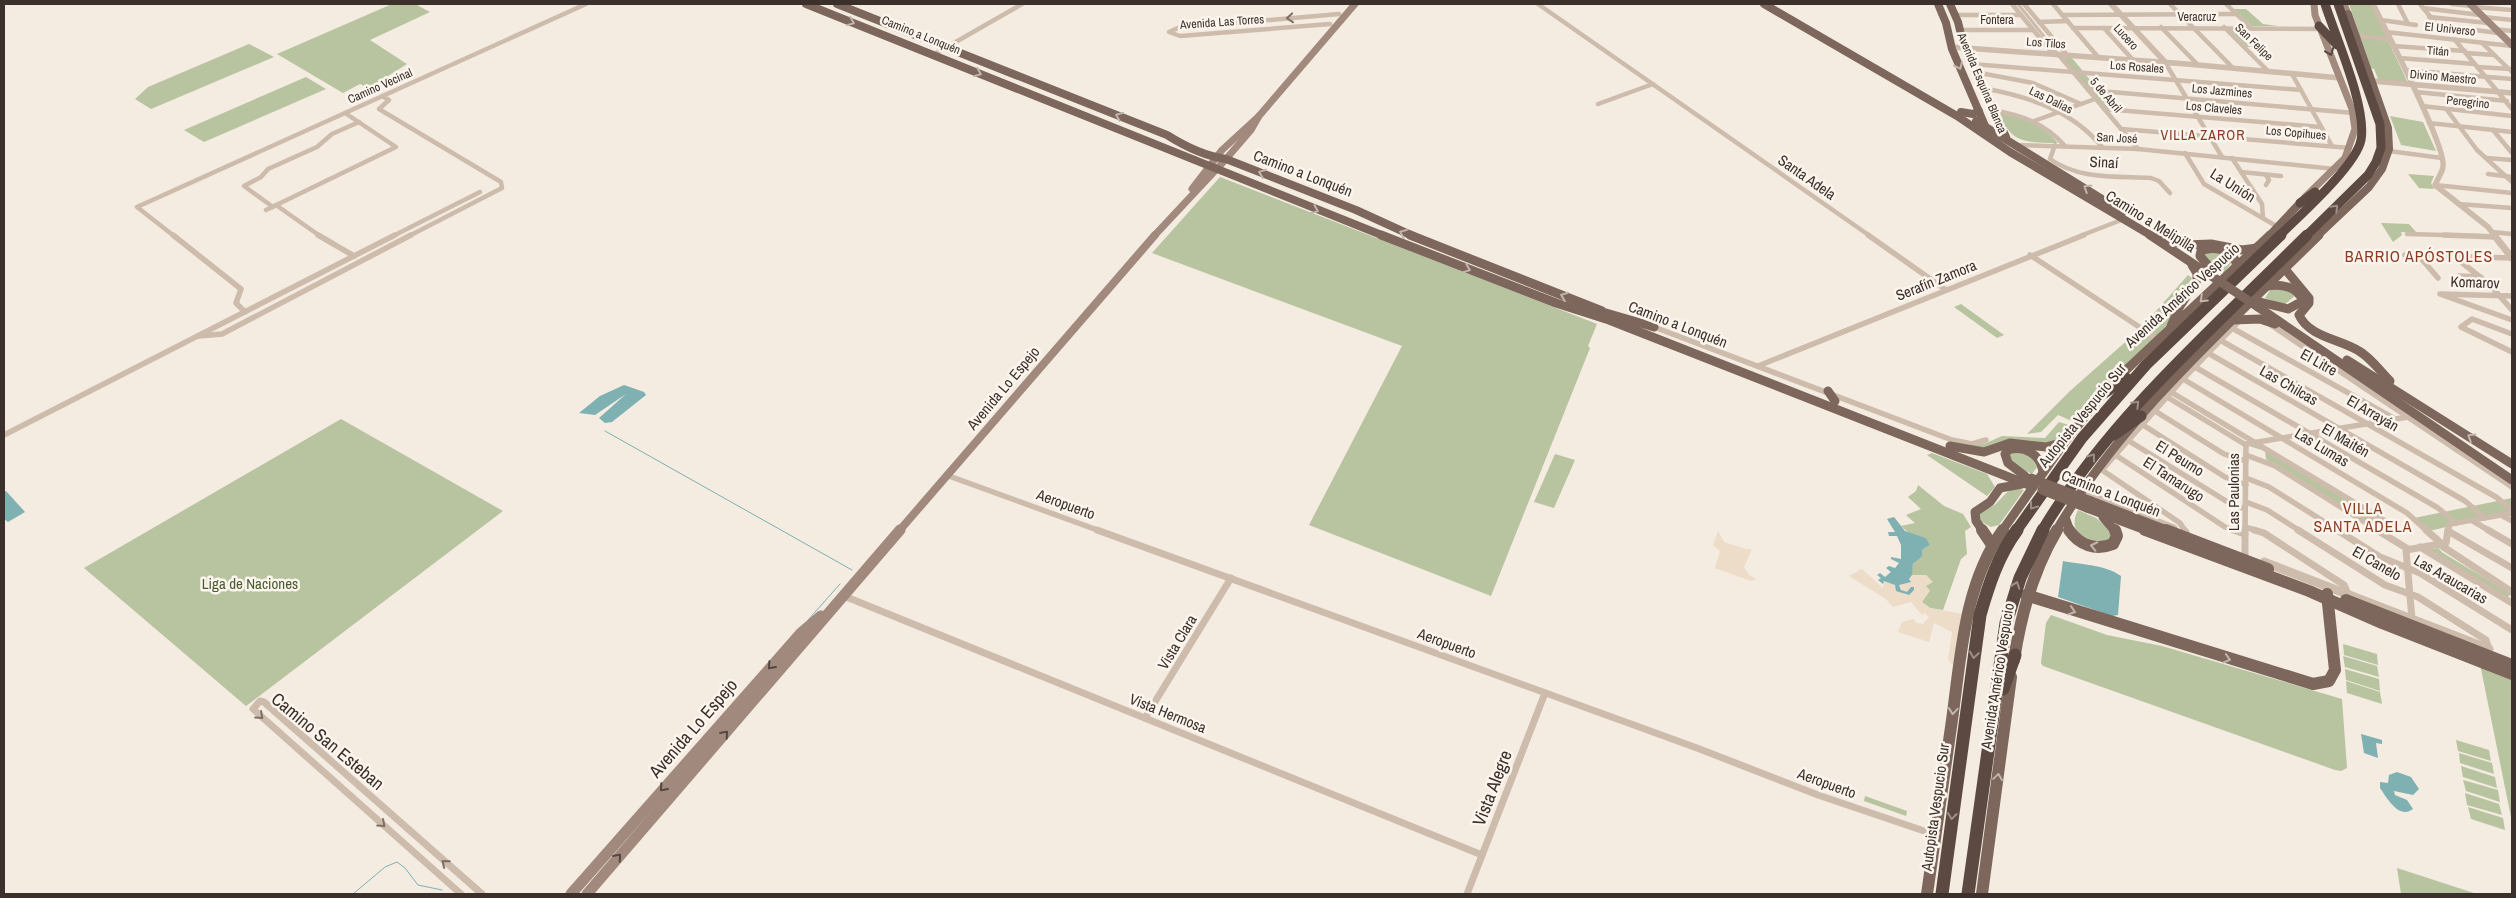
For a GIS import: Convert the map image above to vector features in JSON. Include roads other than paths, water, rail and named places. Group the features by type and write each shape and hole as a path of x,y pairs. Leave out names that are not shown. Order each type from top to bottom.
{"highway":[{"name":"Autopista Vespucio Sur","path":"1942,894 1979,623 1991,576 2012,535 2066,458 2103,412 2146,365 2276,240 2334,181 2356,155 2363,132 2360,107 2326,4"},
{"path":"2341,4 2348,14"},
{"path":"1968,894 2006,623 2022,570 2049,518 2104,441 2138,402 2362,181 2377,161 2382,141 2380,124 2341,4"},
{"path":"2320,28 2341,51"},
{"path":"2300,203 2334,181"},
{"path":"2103,394 2146,365"},
{"path":"2104,441 2142,421"},
{"path":"1991,736 2008,670 2014,655"}],"main road":[{"name":"Camino a Lonquén","path":"808,4 1282,196 1556,303 1600,317 1984,467 2028,481"},
{"name":"Camino a Lonquén","path":"837,4 1159,132 1185,147 1217,158 1226,159 1294,185 1362,212 1397,230 1950,446 2089,506 2512,665"},
{"name":"Avenida Lo Espejo","path":"1213,168 1217,158 1244,128 1259,116 1290,80 1330,24 1348,4"},
{"name":"Avenida Lo Espejo","path":"1313,49 1355,4"},
{"name":"Camino a Melipilla","path":"1764,4 1952,113 2070,190 2124,219 2186,259 2215,274"},
{"name":"Camino a Melipilla","path":"1773,4 2014,144 2158,235 2259,304 2512,464"},
{"name":"Avenida Esquina Blanca","path":"1938,4 1953,47 1986,128 1996,143"},
{"name":"Avenida Esquina Blanca","path":"1950,4 1964,47 2001,131 2014,144"},
{"name":"Avenida Américo Vespucio","path":"1927,894 1965,629 1977,581 1992,545 2065,442 2128,366 2159,340 2258,248 2335,169 2350,148 2355,129 2354,113 2314,12 2314,4"},
{"path":"2471,5 2488,24 2511,44"},
{"name":"Avenida Américo Vespucio","path":"1982,894 2014,655 2026,595 2044,552 2065,517 2093,477 2142,421 2177,375 2232,324 2267,286 2370,186 2382,170 2389,151 2388,128 2348,14"},
{"path":"1961,112 1973,114 1979,111"},
{"name":"Avenida Lo Espejo","path":"587,894 1213,168 1226,159 1251,130 1259,116"},
{"path":"1144,141 1144,133 1159,132"},
{"path":"1282,196 1297,194 1298,190 1294,185"},
{"path":"2158,235 2185,245 2211,244 2242,250 2258,248"},
{"path":"2215,274 2200,254 2202,250 2209,248 2229,253 2235,259 2237,267"},
{"path":"2168,331 2180,306 2198,279 2196,271 2186,259"},
{"path":"2285,269 2309,298 2309,303 2299,315 2303,323 2314,331 2362,353 2407,396"},
{"path":"2259,304 2289,310 2295,308 2303,301 2300,294 2290,288 2276,285 2267,286"},
{"name":"Camino a Melipilla","path":"2259,304 2335,360 2512,480"},
{"path":"1606,313 1654,327"},
{"path":"2232,324 2245,318 2263,319 2272,322 2351,375 2384,393"},
{"path":"2335,360 2354,364 2365,361 2362,353"},
{"path":"1828,391 1835,401"},
{"path":"1855,420 1902,435"},
{"path":"1950,446 1984,452 2010,443 2046,448 2065,442"},
{"path":"2028,481 2006,460 2005,454 2008,450 2016,448 2031,452 2041,461 2043,472"},
{"path":"1984,467 1995,479 1998,489"},
{"path":"2093,477 2102,470"},
{"path":"1992,545 1974,519 1975,512 1990,502 1998,489 2010,484 2028,481"},
{"path":"2065,517 2068,530 2080,541 2100,547 2114,544 2118,536 2114,527 2089,506"},
{"path":"1978,526 1990,530 2002,529"},
{"path":"2026,595 2269,672 2313,684 2329,681 2335,670 2327,596"},
{"name":"Avenida Lo Espejo","path":"572,892 800,633 844,596"},
{"name":"Camino a Lonquén","path":"2327,596 2389,626 2512,674"},
{"path":"2489,649 2512,658"}],"street":[{"name":"Camino Vecinal","path":"345,113 586,4"},
{"path":"933,55 1022,4"},
{"name":"Santa Adela","path":"1538,4 1946,290"},
{"name":"5 de Abril","path":"2012,4 2138,149"},
{"path":"2018,4 2055,54"},
{"path":"2024,4 2067,55"},
{"path":"2053,4 2098,57"},
{"path":"2111,4 2165,63 2178,81 2222,157"},
{"path":"2170,4 2233,68"},
{"path":"2226,4 2251,28"},
{"name":"Avenida Américo Vespucio","path":"2310,4 2314,12"},
{"path":"2373,4 2416,92 2442,158 2442,170 2435,186"},
{"path":"2398,4 2408,24"},
{"path":"2420,4 2436,25 2496,31 2512,30"},
{"path":"2452,4 2512,10"},
{"path":"2423,8 2512,20"},
{"name":"Avenida Las Torres","path":"1330,24 1181,36 1169,32 1178,28 1339,14"},
{"path":"2062,15 2237,14"},
{"path":"1955,15 2021,15"},
{"path":"2429,17 2488,24"},
{"path":"2381,20 2416,24"},
{"path":"2039,22 2068,21"},
{"path":"2162,27 2196,65"},
{"name":"San Felipe","path":"2224,27 2269,72"},
{"name":"Veracruz","path":"2073,28 2320,28"},
{"name":"Lucero","path":"2104,28 2137,60"},
{"name":"Fontera","path":"1960,30 2033,30"},
{"name":"El Universo","path":"2386,32 2482,43 2511,44"},
{"path":"2355,35 2390,40"},
{"path":"2455,40 2512,108"},
{"path":"2482,43 2511,70"},
{"path":"2393,46 2494,55"},
{"name":"Los Tilos","path":"1953,47 2137,60 2340,78"},
{"name":"Titán","path":"2399,58 2511,70"},
{"path":"1973,68 2032,83 2081,104"},
{"name":"Los Rosales","path":"1973,68 2073,72 2301,90"},
{"path":"2405,70 2512,79"},
{"path":"2292,74 2332,146"},
{"name":"Divino Maestro","path":"2372,81 2512,93"},
{"path":"1598,104 1653,84"},
{"name":"Las Dalias","path":"1982,88 2024,97 2058,112 2089,133 2102,148"},
{"name":"Los Jazmines","path":"2088,90 2354,113"},
{"path":"2416,92 2506,102"},
{"path":"196,337 222,334 502,188 501,182 380,109 389,100 382,96"},
{"path":"2034,121 2095,98"},
{"name":"Peregrino","path":"2422,106 2512,116"},
{"name":"Los Claveles","path":"2104,109 2321,127"},
{"path":"1992,110 2015,114 2034,121 2053,133 2065,146"},
{"path":"2447,110 2486,158 2512,182"},
{"name":"Camino Vecinal","path":"266,210 396,147 396,145 345,113"},
{"path":"245,312 236,303 241,289 137,207 345,113"},
{"path":"354,256 307,230 244,186 260,177 270,168 317,147 332,134 359,122"},
{"path":"2429,123 2512,132"},
{"name":"Los Copihues","path":"2121,129 2350,148"},
{"path":"2493,130 2512,153"},
{"name":"San José","path":"2014,144 2138,149 2335,169"},
{"name":"Sinaí","path":"2055,145 2050,159 2069,170 2080,174 2151,178 2159,181 2170,193"},
{"path":"2389,151 2442,158"},
{"name":"La Unión","path":"2185,153 2202,183 2278,227"},
{"path":"2232,158 2262,204 2263,218"},
{"path":"2486,158 2512,160"},
{"path":"2241,172 2281,176"},
{"path":"2494,180 2487,173 2512,176"},
{"path":"2266,175 2269,180 2266,186"},
{"path":"2435,186 2512,193"},
{"path":"2435,186 2494,234 2512,258"},
{"path":"4,435 480,192"},
{"path":"2458,204 2512,208"},
{"name":"Serafín Zamora","path":"1758,366 2030,255 2124,219"},
{"path":"2407,234 2512,234"},
{"path":"2030,255 2159,340"},
{"path":"2405,255 2512,258"},
{"path":"2419,256 2438,278"},
{"path":"2455,256 2500,295 2512,310"},
{"path":"2459,276 2480,277"},
{"name":"Komarov","path":"2496,314 2440,294 2512,296"},
{"name":"Camino a Lonquén","path":"1556,303 1855,420"},
{"path":"2496,314 2512,315"},
{"path":"2496,314 2512,320"},
{"path":"2245,318 2257,320 2275,327 2512,487"},
{"path":"2512,334 2470,319 2461,327 2512,352"},
{"name":"Avenida Américo Vespucio","path":"2102,470 2129,441 2142,421 2196,367 2232,324"},
{"name":"El Litre","path":"2232,324 2395,419"},
{"name":"Camino a Lonquén","path":"1654,327 1828,391 1952,440 1972,444 1986,440"},
{"name":"El Arrayán","path":"2220,340 2496,497 2512,512"},
{"name":"Las Chilcas","path":"2208,353 2465,501 2485,518"},
{"name":"El Maitén","path":"2196,367 2438,508 2456,523"},
{"name":"Las Lumas","path":"2183,379 2407,513 2441,544 2512,592"},
{"path":"2169,394 2387,522"},
{"path":"2169,394 2246,444"},
{"path":"2154,411 2224,454 2275,466 2408,549 2441,544 2448,541 2449,525 2512,512"},
{"name":"Las Paulonias","path":"2245,555 2246,444 2408,417"},
{"name":"Las Araucarias","path":"2142,421 2225,477 2272,489 2384,558 2420,573 2512,630"},
{"name":"El Peumo","path":"2129,441 2226,502 2246,505"},
{"name":"El Tamarugo","path":"2116,456 2224,527 2264,533 2344,585 2348,589 2348,594"},
{"path":"2102,470 2180,523 2186,532"},
{"name":"Aeropuerto","path":"948,476 1697,748 1818,795 1936,835"},
{"name":"Camino a Lonquén","path":"2082,492 2489,649"},
{"name":"El Canelo","path":"2246,505 2267,510 2385,584 2410,594 2486,640 2489,649"},
{"path":"2365,510 2377,530"},
{"path":"2501,515 2512,522"},
{"path":"2471,520 2512,544"},
{"path":"2448,532 2512,568"},
{"path":"2420,547 2511,601"},
{"path":"2408,549 2406,551 2412,619"},
{"name":"Vista Clara","path":"1145,718 1231,578"},
{"name":"Vista Hermosa","path":"844,596 1482,855"},
{"name":"Vista Alegre","path":"1466,894 1545,693"},
{"name":"Camino San Esteban","path":"461,894 253,709 254,705 260,701 264,702 482,894"}],"water":[{"path":"624,385 644,392 646,395 612,422 605,423 599,418 626,394 595,415 579,413 600,396"},
{"path":"6,491 25,512 8,522 4,519 4,492"},
{"path":"1894,517 1905,531 1926,538 1930,545 1922,550 1922,556 1913,564 1912,575 1909,579 1911,582 1899,585 1901,590 1907,592 1911,587 1914,587 1914,590 1909,595 1896,591 1895,585 1884,581 1883,584 1878,580 1881,578 1877,575 1880,573 1885,577 1891,572 1886,568 1889,566 1895,568 1899,563 1891,559 1891,557 1901,559 1901,545 1897,536 1889,536 1888,532 1895,532 1887,519"},
{"path":"2063,561 2100,567 2121,576 2118,615 2112,616 2058,597"},
{"path":"2361,734 2382,740 2382,744 2376,743 2378,758 2364,753"},
{"path":"2397,772 2411,777 2419,789 2413,795 2394,791 2395,795 2407,800 2413,809 2408,812 2398,810 2380,788 2380,782 2388,783 2389,775"}],"waterway":[{"path":"605,431 852,570"},
{"path":"808,620 840,584"},
{"path":"353,894 385,867 397,862 405,868 418,885 442,890"}],"district":[{"name":"VILLA ZAROR","path":"2203,135"},
{"name":"BARRIO APÓSTOLES","path":"2419,256"},
{"name":"VILLA SANTA ADELA","path":"2363,517"}],"park label":[{"name":"Liga de Naciones","path":"250,583"}]}
